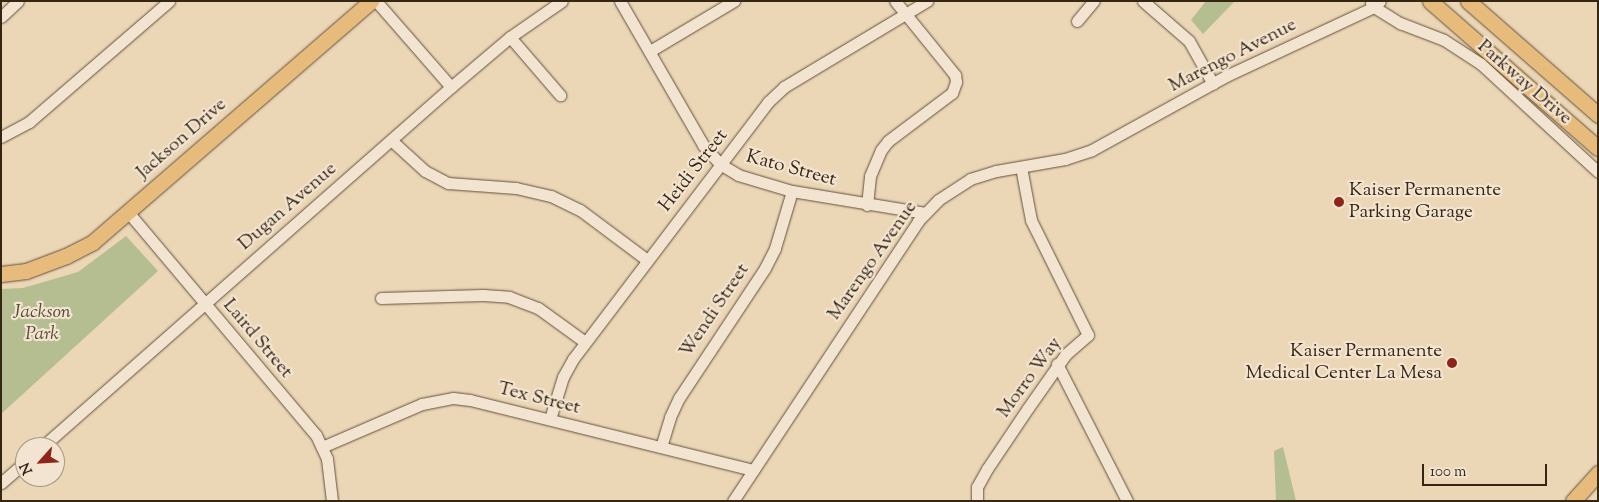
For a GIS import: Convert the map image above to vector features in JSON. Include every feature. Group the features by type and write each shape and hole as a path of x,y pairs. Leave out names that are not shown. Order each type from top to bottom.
{"main road":[{"name":"Jackson Drive","path":"1,274 26,271 66,256 93,242 371,1"},
{"path":"1430,1 1598,148"},
{"path":"1468,1 1598,115"},
{"path":"1573,501 1598,473"}],"street":[{"path":"1,17 18,1"},
{"path":"1,137 29,122 169,1"},
{"path":"376,1 451,87"},
{"name":"Dugan Avenue","path":"53,437 451,87 510,37 562,1"},
{"name":"Kato Street","path":"620,1 704,146 720,164 738,175 792,191 867,205 925,213"},
{"path":"650,51 734,1"},
{"path":"867,205 870,176 881,150 888,141 952,93 956,82 955,75 895,1"},
{"name":"Heidi Street","path":"550,420 563,377 585,342 768,102 784,87 927,1"},
{"path":"1077,21 1094,1"},
{"path":"1143,1 1188,41 1213,84"},
{"name":"Marengo Avenue","path":"733,501 914,227 938,200 970,180 996,171 1065,159 1092,150 1213,84 1375,3"},
{"name":"Parkway Drive","path":"1375,3 1400,23 1444,40 1481,64 1598,172"},
{"path":"510,37 560,95"},
{"path":"391,140 425,171 448,182 516,188 559,200 580,210 647,260"},
{"name":"Morro Way","path":"977,501 977,486 1057,364 1071,347 1088,335 1031,220 1021,167"},
{"name":"Wendi Street","path":"661,447 670,417 679,398 765,268 775,248 792,191"},
{"name":"Laird Street","path":"128,212 316,435 327,459 332,501"},
{"path":"381,298 483,295 509,297 538,308 585,342"},
{"path":"1057,364 1127,501"},
{"name":"Tex Street","path":"322,447 422,404 444,398 470,400 753,470"},
{"path":"1,483 15,471"}],"green space":[{"path":"1206,1 1235,1 1203,34 1191,20"},
{"name":"Jackson Park","path":"126,236 158,271 1,414 1,289 23,288 78,272"},
{"path":"1283,447 1296,501 1276,501 1274,451"}],"place":[{"name":"Kaiser Permanente Parking Garage","path":"1339,202"},
{"name":"Kaiser Permanente Medical Center La Mesa","path":"1452,363"}]}
